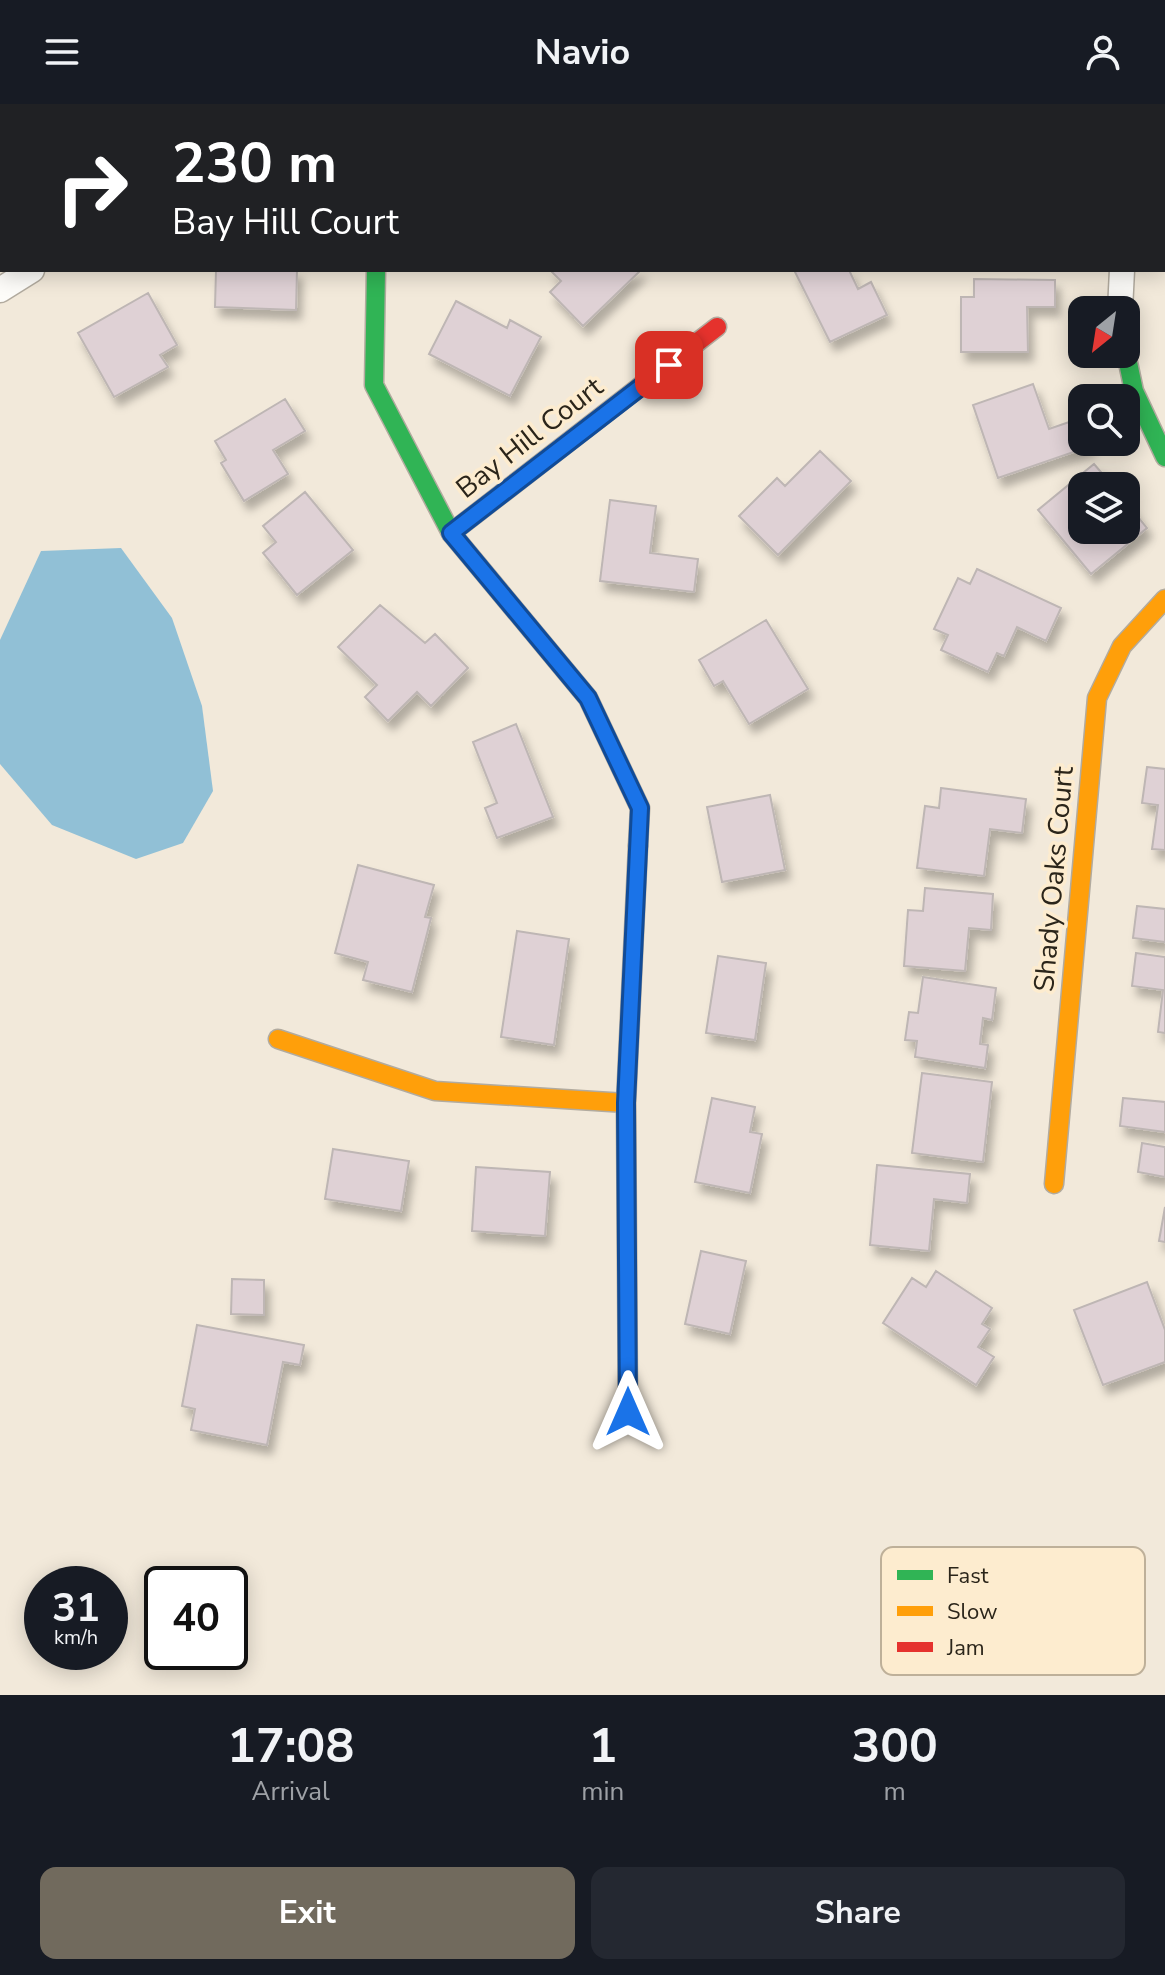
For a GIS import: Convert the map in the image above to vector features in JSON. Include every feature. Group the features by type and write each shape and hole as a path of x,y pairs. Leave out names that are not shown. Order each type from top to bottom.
{"street":[{"path":"0,290 29,272"},
{"path":"376,272 374,385 451,533 588,698 640,808 626,1103 628,1412"},
{"path":"1121,296 1122,272"},
{"name":"Bay Hill Court","path":"451,533 717,327"},
{"path":"1129,368 1134,391 1165,457"},
{"name":"Shady Oaks Court","path":"1054,1184 1097,698 1122,646 1165,599"},
{"path":"278,1039 435,1091 626,1103"}],"water":[{"path":"121,548 172,618 202,706 213,791 183,843 136,859 52,825 0,764 0,640 41,551"}],"building":[{"path":"216,272 297,272 296,310 215,307"},
{"path":"552,272 639,272 583,326 550,292 561,281"},
{"path":"795,272 850,272 858,289 871,282 887,315 830,342"},
{"path":"974,279 1055,280 1055,307 1027,307 1028,352 961,352 961,297 974,297"},
{"path":"148,293 177,345 160,355 168,367 114,397 78,333"},
{"path":"456,301 507,328 510,320 541,337 510,396 429,354"},
{"path":"1033,384 1049,429 1068,422 1068,454 998,478 973,405"},
{"path":"285,399 305,431 273,450 288,474 244,501 221,463 226,460 215,441"},
{"path":"820,451 851,481 778,555 739,516 777,478 785,486"},
{"path":"1094,464 1101,472 1084,472"},
{"path":"1068,485 1068,544 1128,544 1091,574 1038,510"},
{"path":"305,492 353,550 297,595 263,553 276,542 263,526"},
{"path":"610,500 656,506 650,553 698,559 694,592 600,581"},
{"path":"1140,519 1147,528 1140,534"},
{"path":"977,569 1061,608 1046,641 1017,627 1004,656 997,653 988,672 941,650 948,635 934,629 958,578 970,584"},
{"path":"380,605 425,643 435,634 468,668 431,706 417,692 388,721 365,697 377,685 338,647"},
{"path":"766,620 808,689 749,724 723,681 714,686 699,660"},
{"path":"516,724 553,817 497,838 485,808 497,803 473,742"},
{"path":"1147,767 1165,769 1165,850 1152,849 1158,805 1142,803"},
{"path":"941,788 1026,799 1022,833 990,829 984,876 917,868 925,806 939,808"},
{"path":"770,795 785,870 722,882 707,807"},
{"path":"358,865 434,885 425,917 431,918 412,992 363,980 368,962 335,953"},
{"path":"925,888 993,894 991,930 969,928 965,971 904,966 908,910 923,911"},
{"path":"1137,906 1165,909 1165,942 1133,938"},
{"path":"517,931 569,939 554,1045 501,1037"},
{"path":"1136,953 1165,957 1165,1033 1158,1032 1163,990 1132,986"},
{"path":"718,956 766,963 755,1040 706,1033"},
{"path":"923,977 996,988 992,1020 983,1018 980,1044 988,1045 985,1068 915,1057 917,1041 905,1040 909,1012 918,1013"},
{"path":"922,1073 992,1082 983,1162 912,1153"},
{"path":"712,1098 755,1107 750,1132 762,1134 750,1193 695,1182"},
{"path":"1123,1098 1165,1102 1165,1132 1120,1126"},
{"path":"1142,1143 1165,1147 1165,1177 1138,1172"},
{"path":"333,1149 409,1161 401,1211 325,1199"},
{"path":"877,1165 970,1174 967,1203 934,1199 929,1251 870,1245"},
{"path":"476,1167 550,1172 545,1236 472,1231"},
{"path":"1165,1207 1165,1242 1159,1241"},
{"path":"701,1251 746,1261 730,1334 685,1324"},
{"path":"936,1271 992,1308 982,1324 990,1329 978,1347 994,1357 976,1385 883,1323 912,1278 926,1287"},
{"path":"232,1279 264,1280 264,1315 231,1314"},
{"path":"1147,1282 1165,1330 1165,1362 1103,1385 1074,1310"},
{"path":"197,1325 304,1345 300,1365 283,1362 267,1445 191,1430 195,1409 182,1406"}],"traffic: fast":[{"path":"376,272 374,385 451,533 588,698 640,808 638,846"},
{"path":"1129,368 1134,391 1165,457"}],"traffic: slow":[{"path":"1054,1184 1097,698 1122,646 1165,599"},
{"path":"628,1412 626,1103 638,846"},
{"path":"278,1039 435,1091 626,1103"}],"traffic: jam":[{"path":"451,533 717,327"}],"route":[{"path":"628,1412 626,1103 640,808 588,698 451,533 669,365"}]}
